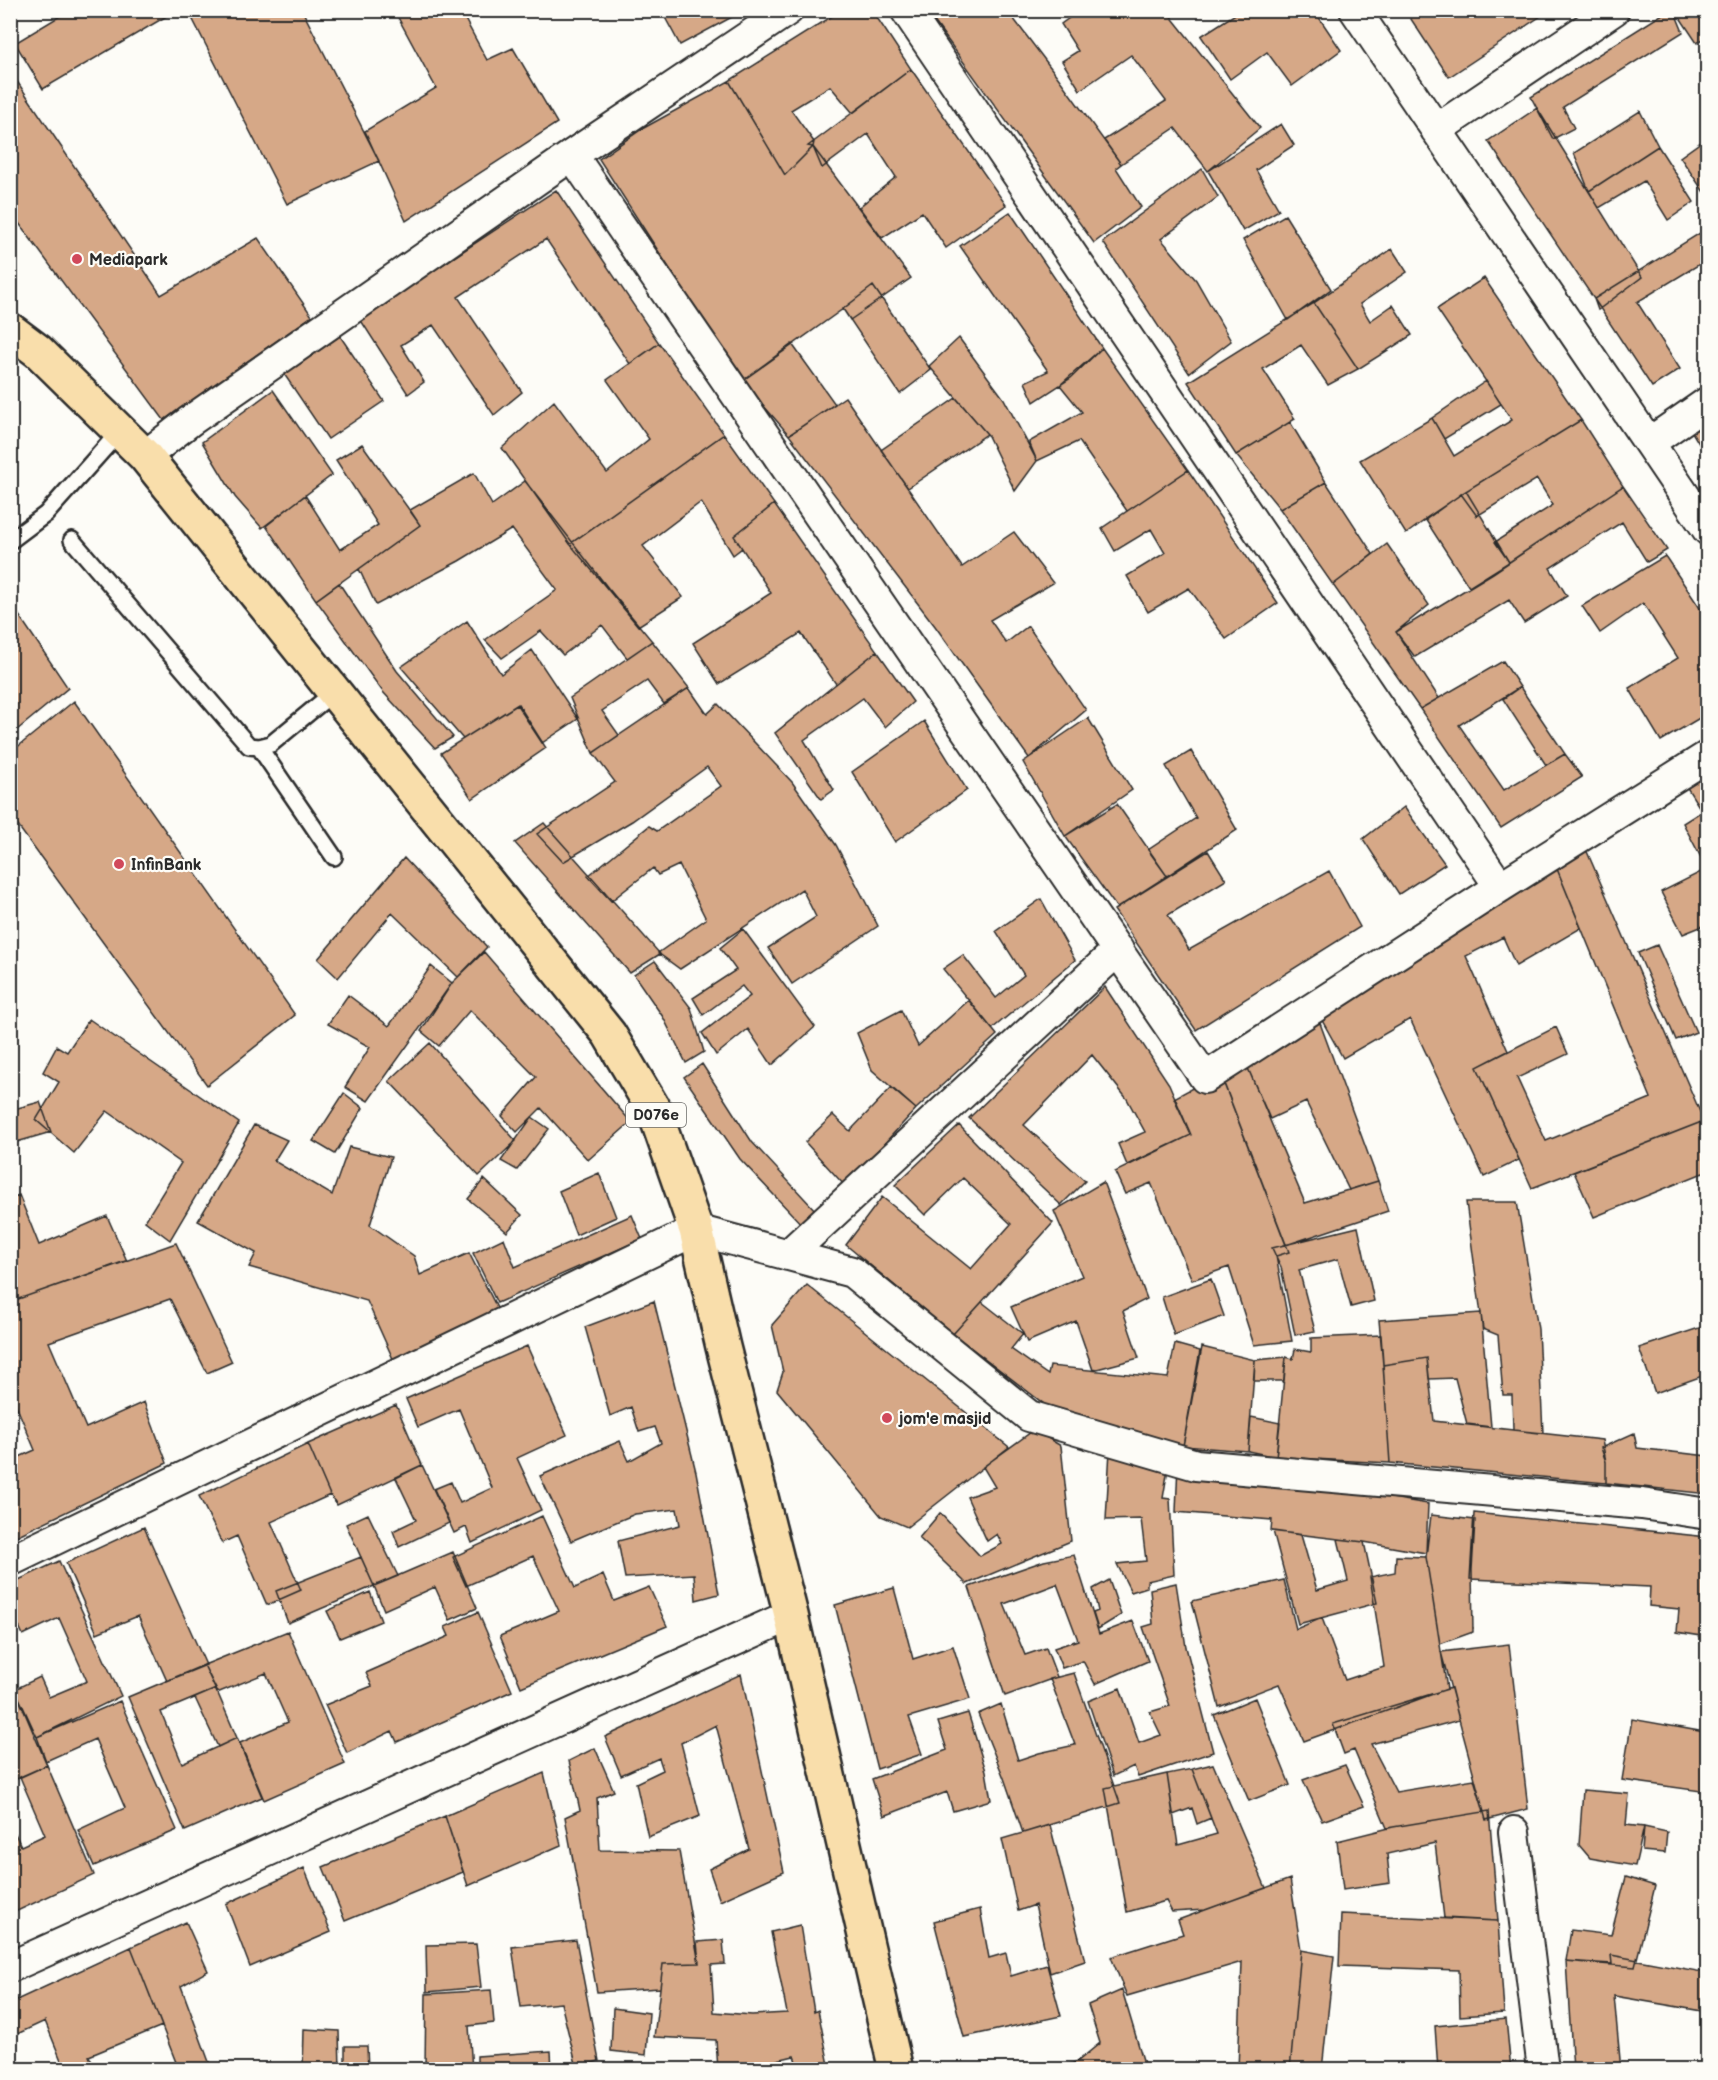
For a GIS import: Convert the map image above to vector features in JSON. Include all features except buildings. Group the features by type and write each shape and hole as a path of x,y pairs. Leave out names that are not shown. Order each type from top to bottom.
{"main road":[{"name":"D076e","path":"10,330 24,346 145,456 609,1034 654,1110 696,1230 723,1347 791,1615 896,2070"}],"street":[{"path":"145,456 200,414 572,155 788,10"},
{"path":"906,10 1500,887"},
{"path":"1355,10 1707,530"},
{"path":"1436,130 1614,10"},
{"path":"572,155 1205,1078 1707,756"},
{"path":"1649,443 1707,402"},
{"path":"788,1255 1118,950"},
{"path":"10,1561 696,1230 852,1272 1029,1416 1196,1465 1642,1504 1707,1514"},
{"path":"10,1967 791,1615"},
{"path":"1514,1832 1543,2070"}],"lane":[{"path":"10,541 46,514 120,431"},
{"path":"72,540 249,746 259,747 271,744 334,692"},
{"path":"259,747 334,857"}],"place":[{"name":"Mediapark","path":"77,259"},
{"name":"InfinBank","path":"119,864"},
{"name":"jom'e masjid","path":"887,1418"}]}
